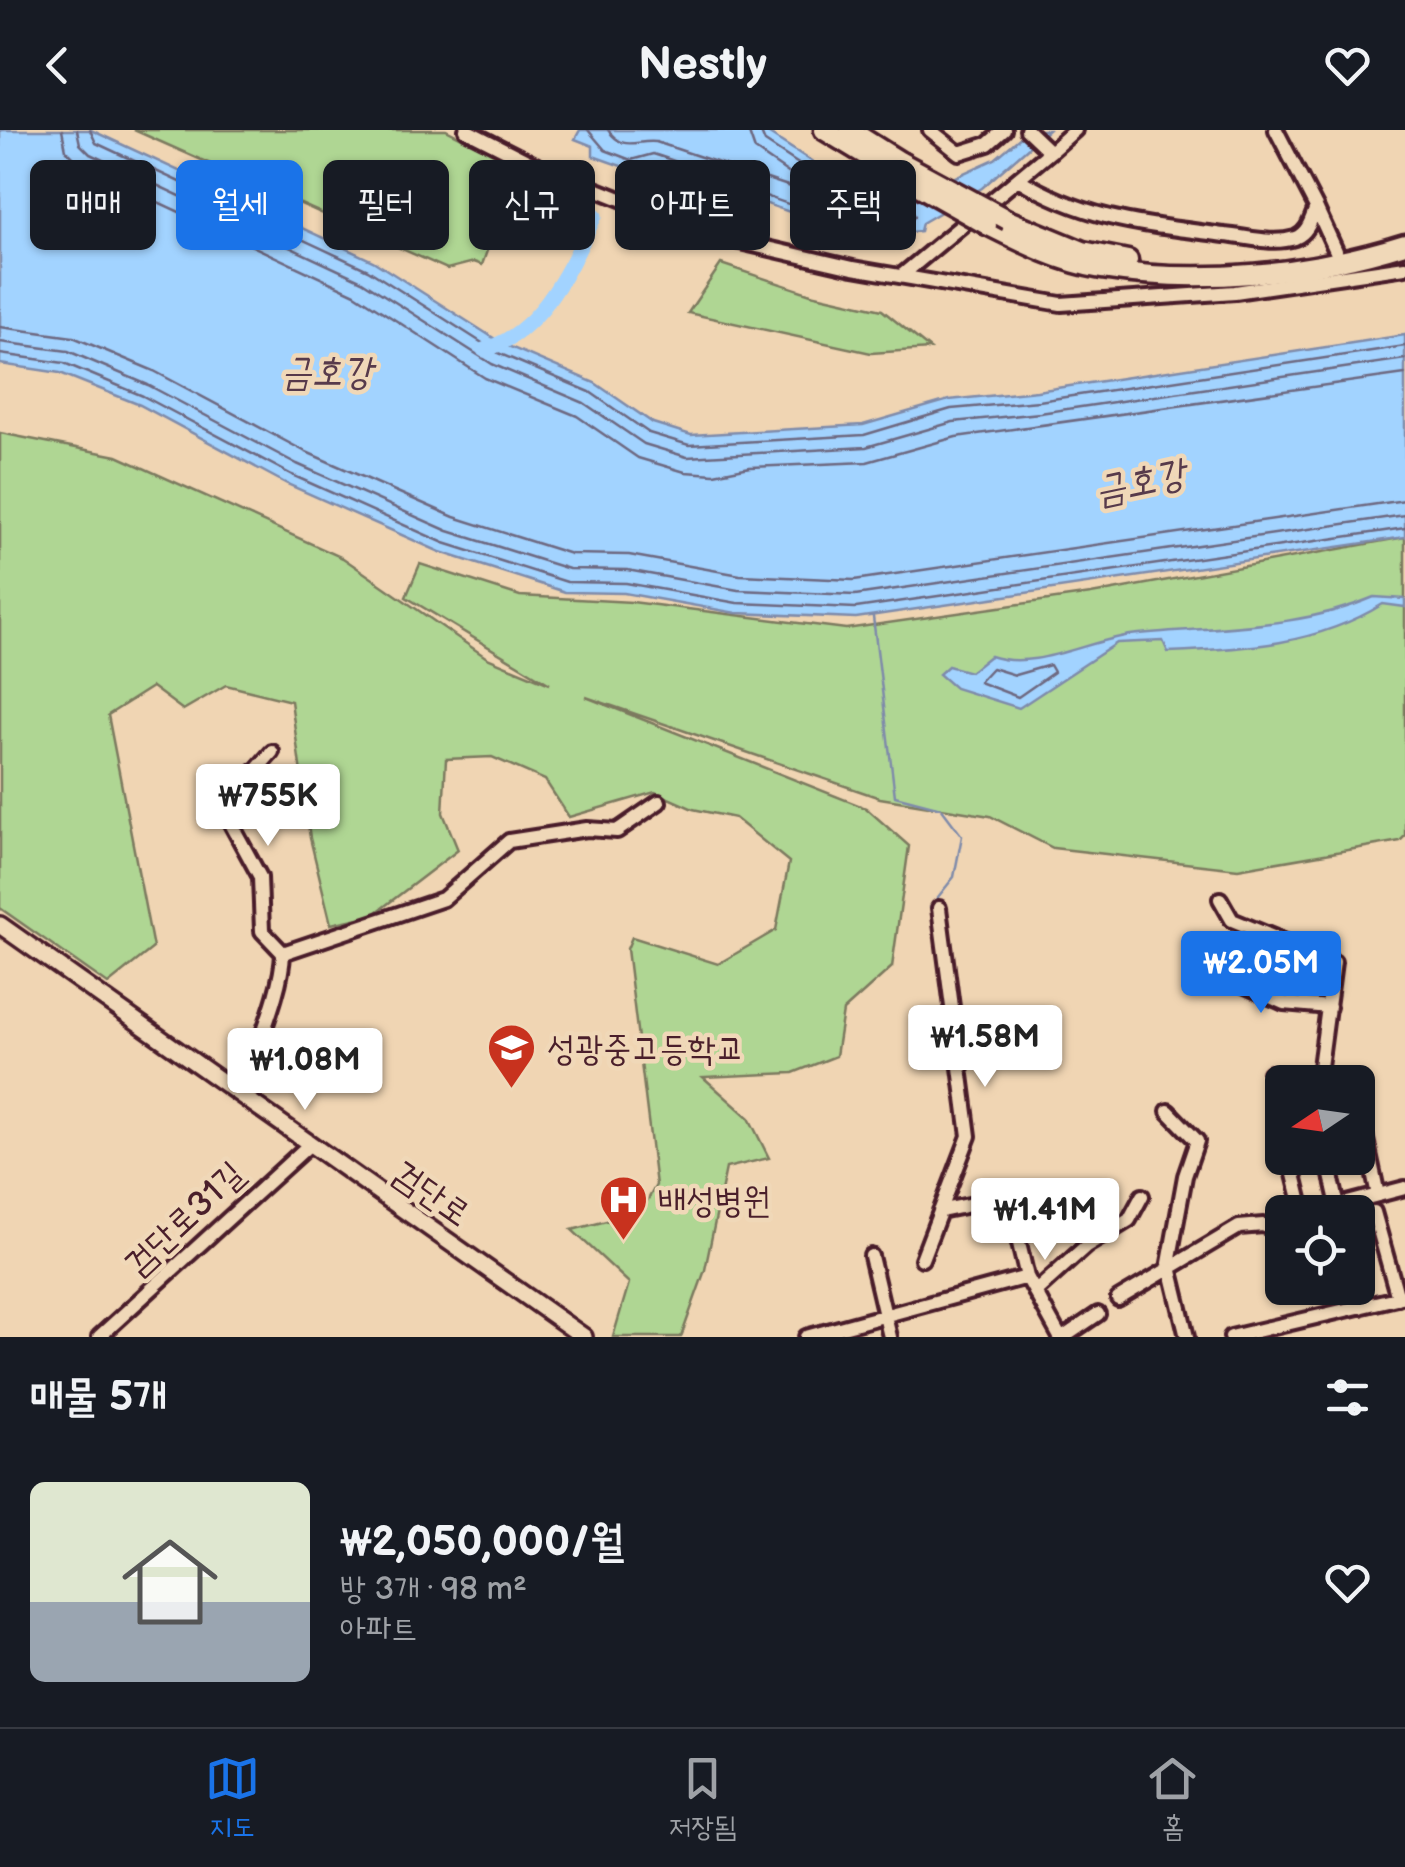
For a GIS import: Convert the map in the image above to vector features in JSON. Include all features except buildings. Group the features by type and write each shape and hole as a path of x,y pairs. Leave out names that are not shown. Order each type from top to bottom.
{"highway":[{"path":"824,130 884,160"},
{"path":"850,130 889,160"},
{"path":"916,176 1008,220 1096,254 1178,266 1306,258 1405,236"},
{"path":"916,179 986,225 1044,252 1098,268 1216,276 1307,266 1405,244"}],"main road":[{"name":"검단로","path":"0,925 584,1337"}],"street":[{"path":"466,130 537,166 714,236 901,276 1061,304 1235,292 1405,267"},
{"path":"930,130 959,153 988,144 1004,130"},
{"path":"1027,130 1050,152"},
{"path":"901,276 1075,130"},
{"path":"1276,130 1336,251"},
{"path":"1018,178 1059,204 1137,226 1272,241 1298,237 1308,228 1316,208"},
{"path":"242,1096 256,1043 283,974 283,953 262,931 260,877 228,820 243,785 272,752"},
{"path":"283,953 442,899 508,841 587,829 616,831 659,802"},
{"path":"1220,898 1232,920 1334,962 1320,1065"},
{"path":"922,1259 969,1136 939,908"},
{"path":"1208,969 1284,1003 1328,1007"},
{"path":"1168,1112 1197,1141 1185,1176 1171,1270 1186,1337"},
{"name":"검단로31길","path":"100,1337 310,1144"},
{"path":"1374,1175 1378,1195"},
{"path":"1375,1196 1405,1188"},
{"path":"1035,1292 1086,1246 1130,1220 1142,1196"},
{"path":"940,1211 1008,1197 1027,1277 1062,1337 1098,1314"},
{"path":"1231,1337 1268,1333 1401,1297 1375,1215"},
{"path":"1118,1300 1239,1226 1265,1226"},
{"path":"871,1256 890,1337"},
{"path":"806,1337 1027,1277"}],"green space":[{"path":"134,130 446,130 505,160 469,160 469,250 487,250 482,265 474,262 447,269 404,250 449,250 449,160 323,160 323,214 303,205 303,160 202,160"},
{"path":"721,264 811,294 882,310 930,349 871,353 688,313"},
{"path":"0,433 117,456 343,558 487,658 550,684 406,597 420,564 520,596 632,602 846,629 1091,594 1405,537 1405,836 1400,841 1238,869 1053,848 990,816 880,798 586,697 866,808 909,846 892,967 843,1011 836,1056 793,1073 703,1077 749,1118 769,1158 726,1168 705,1270 681,1337 613,1337 629,1283 572,1230 641,1212 656,1185 627,949 632,937 718,964 776,930 789,862 735,818 693,809 655,792 569,817 545,780 492,757 446,759 443,813 458,850 373,915 331,924 310,838 291,701 226,685 183,710 152,687 108,715 153,948 108,984 0,908"}],"water":[{"name":"금호강","path":"0,130 91,130 156,160 30,160 30,250 156,250 156,160 176,169 176,250 303,250 303,228 323,238 323,250 349,250 373,261 503,344 595,383 653,423 691,435 863,425 949,400 1037,391 1405,335 1405,537 856,618 736,613 624,593 565,592 440,552 287,484 140,405 60,373 0,364"},
{"path":"580,130 763,130 810,160 790,160 790,212 770,205 770,160 615,160 615,164 593,156 593,146 575,139"},
{"path":"1029,130 1048,130 982,188 922,223 920,231 916,231 916,195 995,159"},
{"path":"1374,597 1405,599 1405,607 1383,604 1332,628 1252,646 1168,652 1163,641 1117,643 1019,708 955,688 939,674 948,666 970,672 990,656 1026,660 1139,634 1288,621"}],"waterway":[{"path":"484,350 523,329 538,313 577,250"},
{"path":"873,617 895,796 941,808 962,836 954,877 930,907"}],"place":[{"name":"성광중고등학교","path":"512,1090"},
{"name":"배성병원","path":"623,1242"}]}
